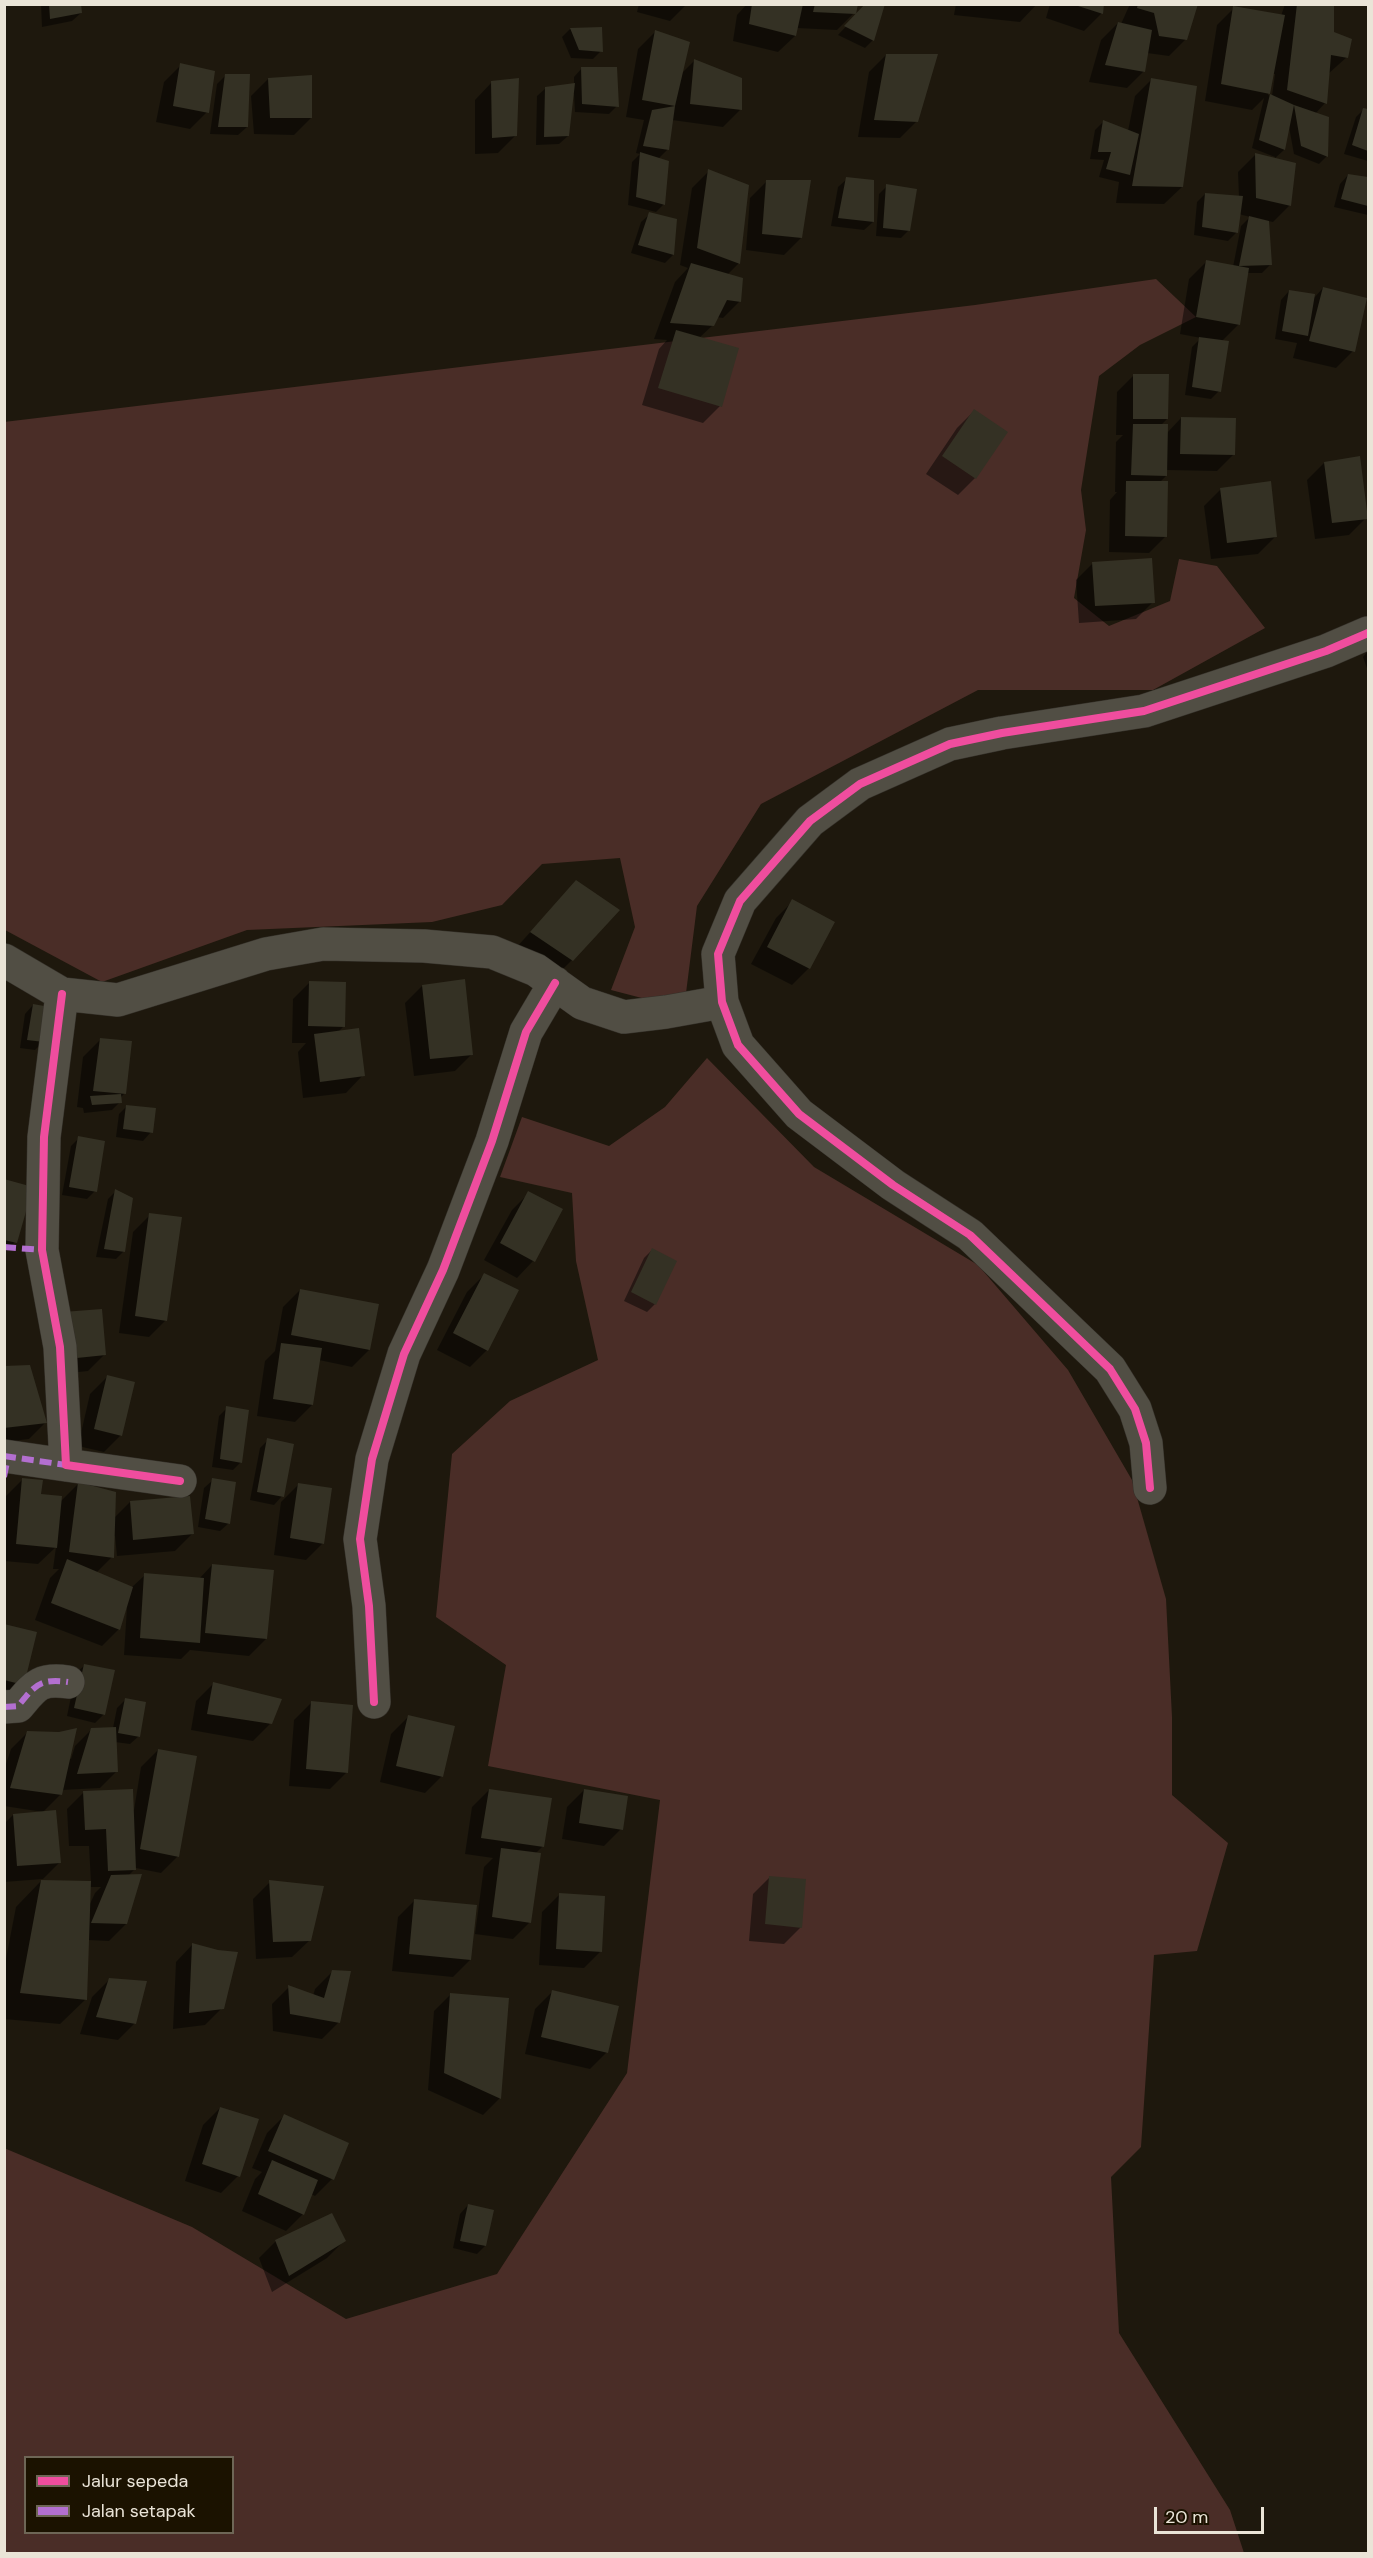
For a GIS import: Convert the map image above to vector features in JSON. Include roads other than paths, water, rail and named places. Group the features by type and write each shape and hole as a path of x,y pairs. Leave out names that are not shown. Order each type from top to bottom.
{"street":[{"path":"1150,1488 1146,1443 1135,1410 1110,1369 970,1235 892,1185 799,1114 738,1045 722,1002 718,954 740,901 810,821 860,784 950,744 1002,733 1144,711 1326,651 1368,633"},
{"path":"4,960 62,994 118,1000 266,954 323,944 380,944 492,952 536,970 582,1003 624,1017 722,1002"},
{"path":"374,1702 369,1606 360,1539 372,1459 404,1354 443,1270 492,1141 526,1032 555,983"},
{"path":"62,994 44,1137 42,1250 60,1347 66,1465"},
{"path":"6,1463 66,1465 180,1481"},
{"path":"4,1707 18,1706 34,1687 43,1682 68,1682"}]}
